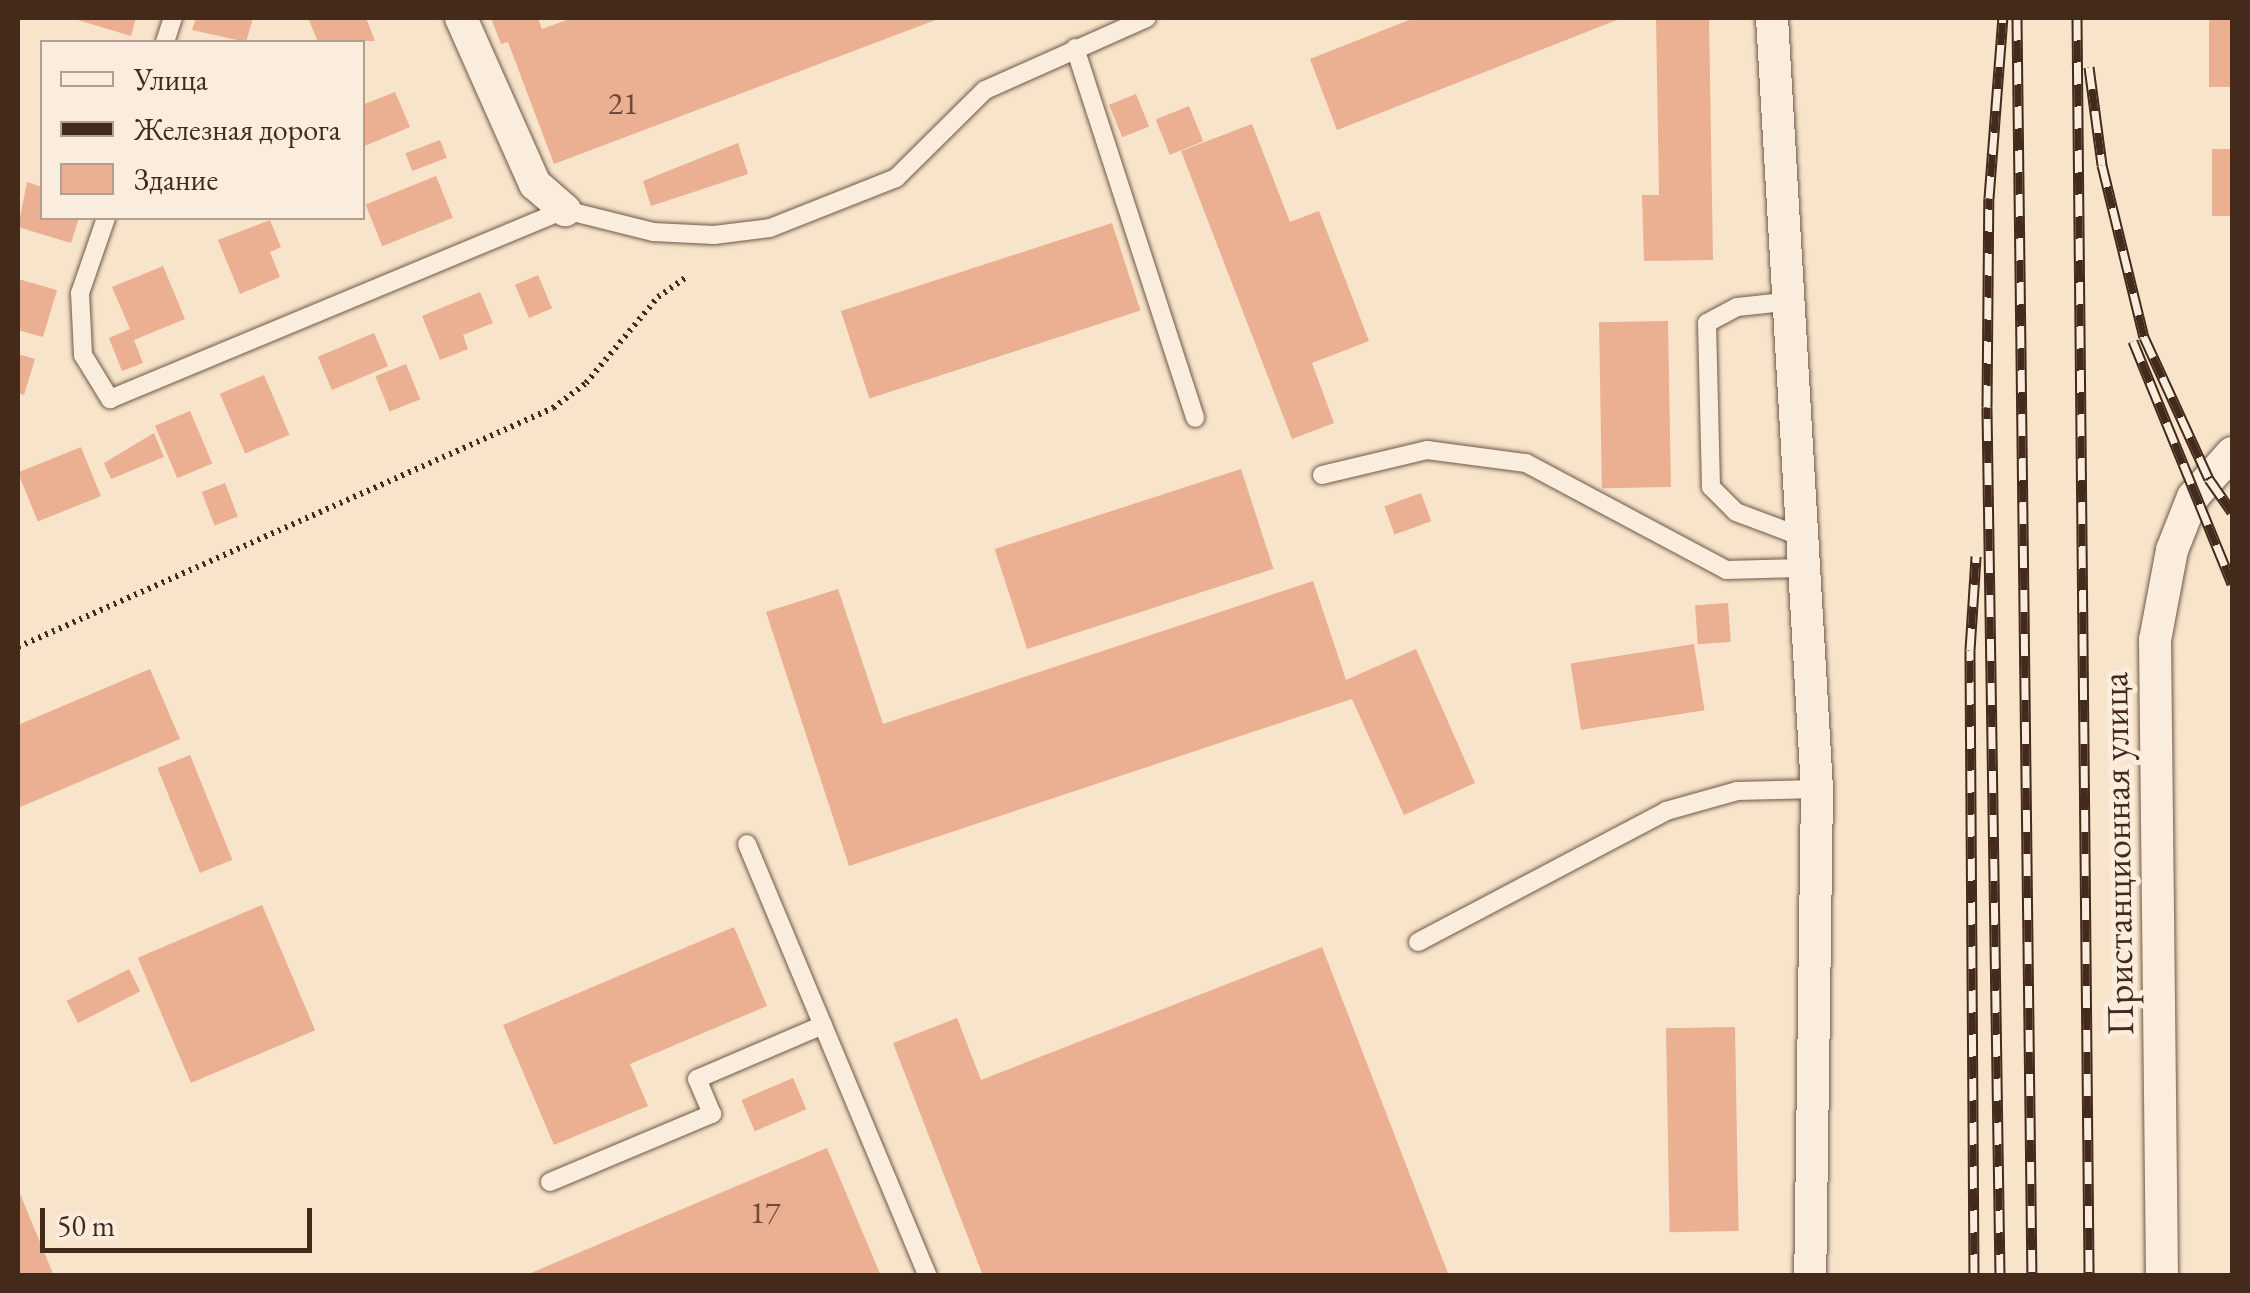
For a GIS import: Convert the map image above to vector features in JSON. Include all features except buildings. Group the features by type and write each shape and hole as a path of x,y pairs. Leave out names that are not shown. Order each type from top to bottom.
{"street":[{"path":"461,18 535,184 565,210"},
{"path":"1772,18 1794,301 1801,552 1817,789 1810,1276"},
{"name":"Пристанционная улица","path":"2162,1276 2154,640 2172,550 2193,497 2232,453"}],"lane":[{"path":"105,220 80,293 83,354 110,399 565,210 653,232 714,235 770,228 896,178 985,90 1147,18"},
{"path":"1075,48 1195,418"},
{"path":"1794,301 1737,307 1707,323 1710,468 1711,486 1736,512 1801,552"},
{"path":"1322,475 1427,450 1526,463 1726,570 1801,552"},
{"path":"1418,942 1666,811 1738,791 1817,789"},
{"path":"747,844 928,1276"},
{"path":"550,1182 712,1114 697,1079 823,1025"}],"path":[{"path":"18,647 553,408 586,383 658,297 686,278"}],"railway":[{"path":"2000,1276 1987,407 1989,198 2003,18"},
{"path":"2017,18 2032,1276"},
{"path":"2077,18 2089,1276"},
{"path":"2089,67 2102,165 2144,337 2209,479 2232,512"},
{"path":"2133,341 2232,584"},
{"path":"1974,1276 1970,650 1976,556"}]}
